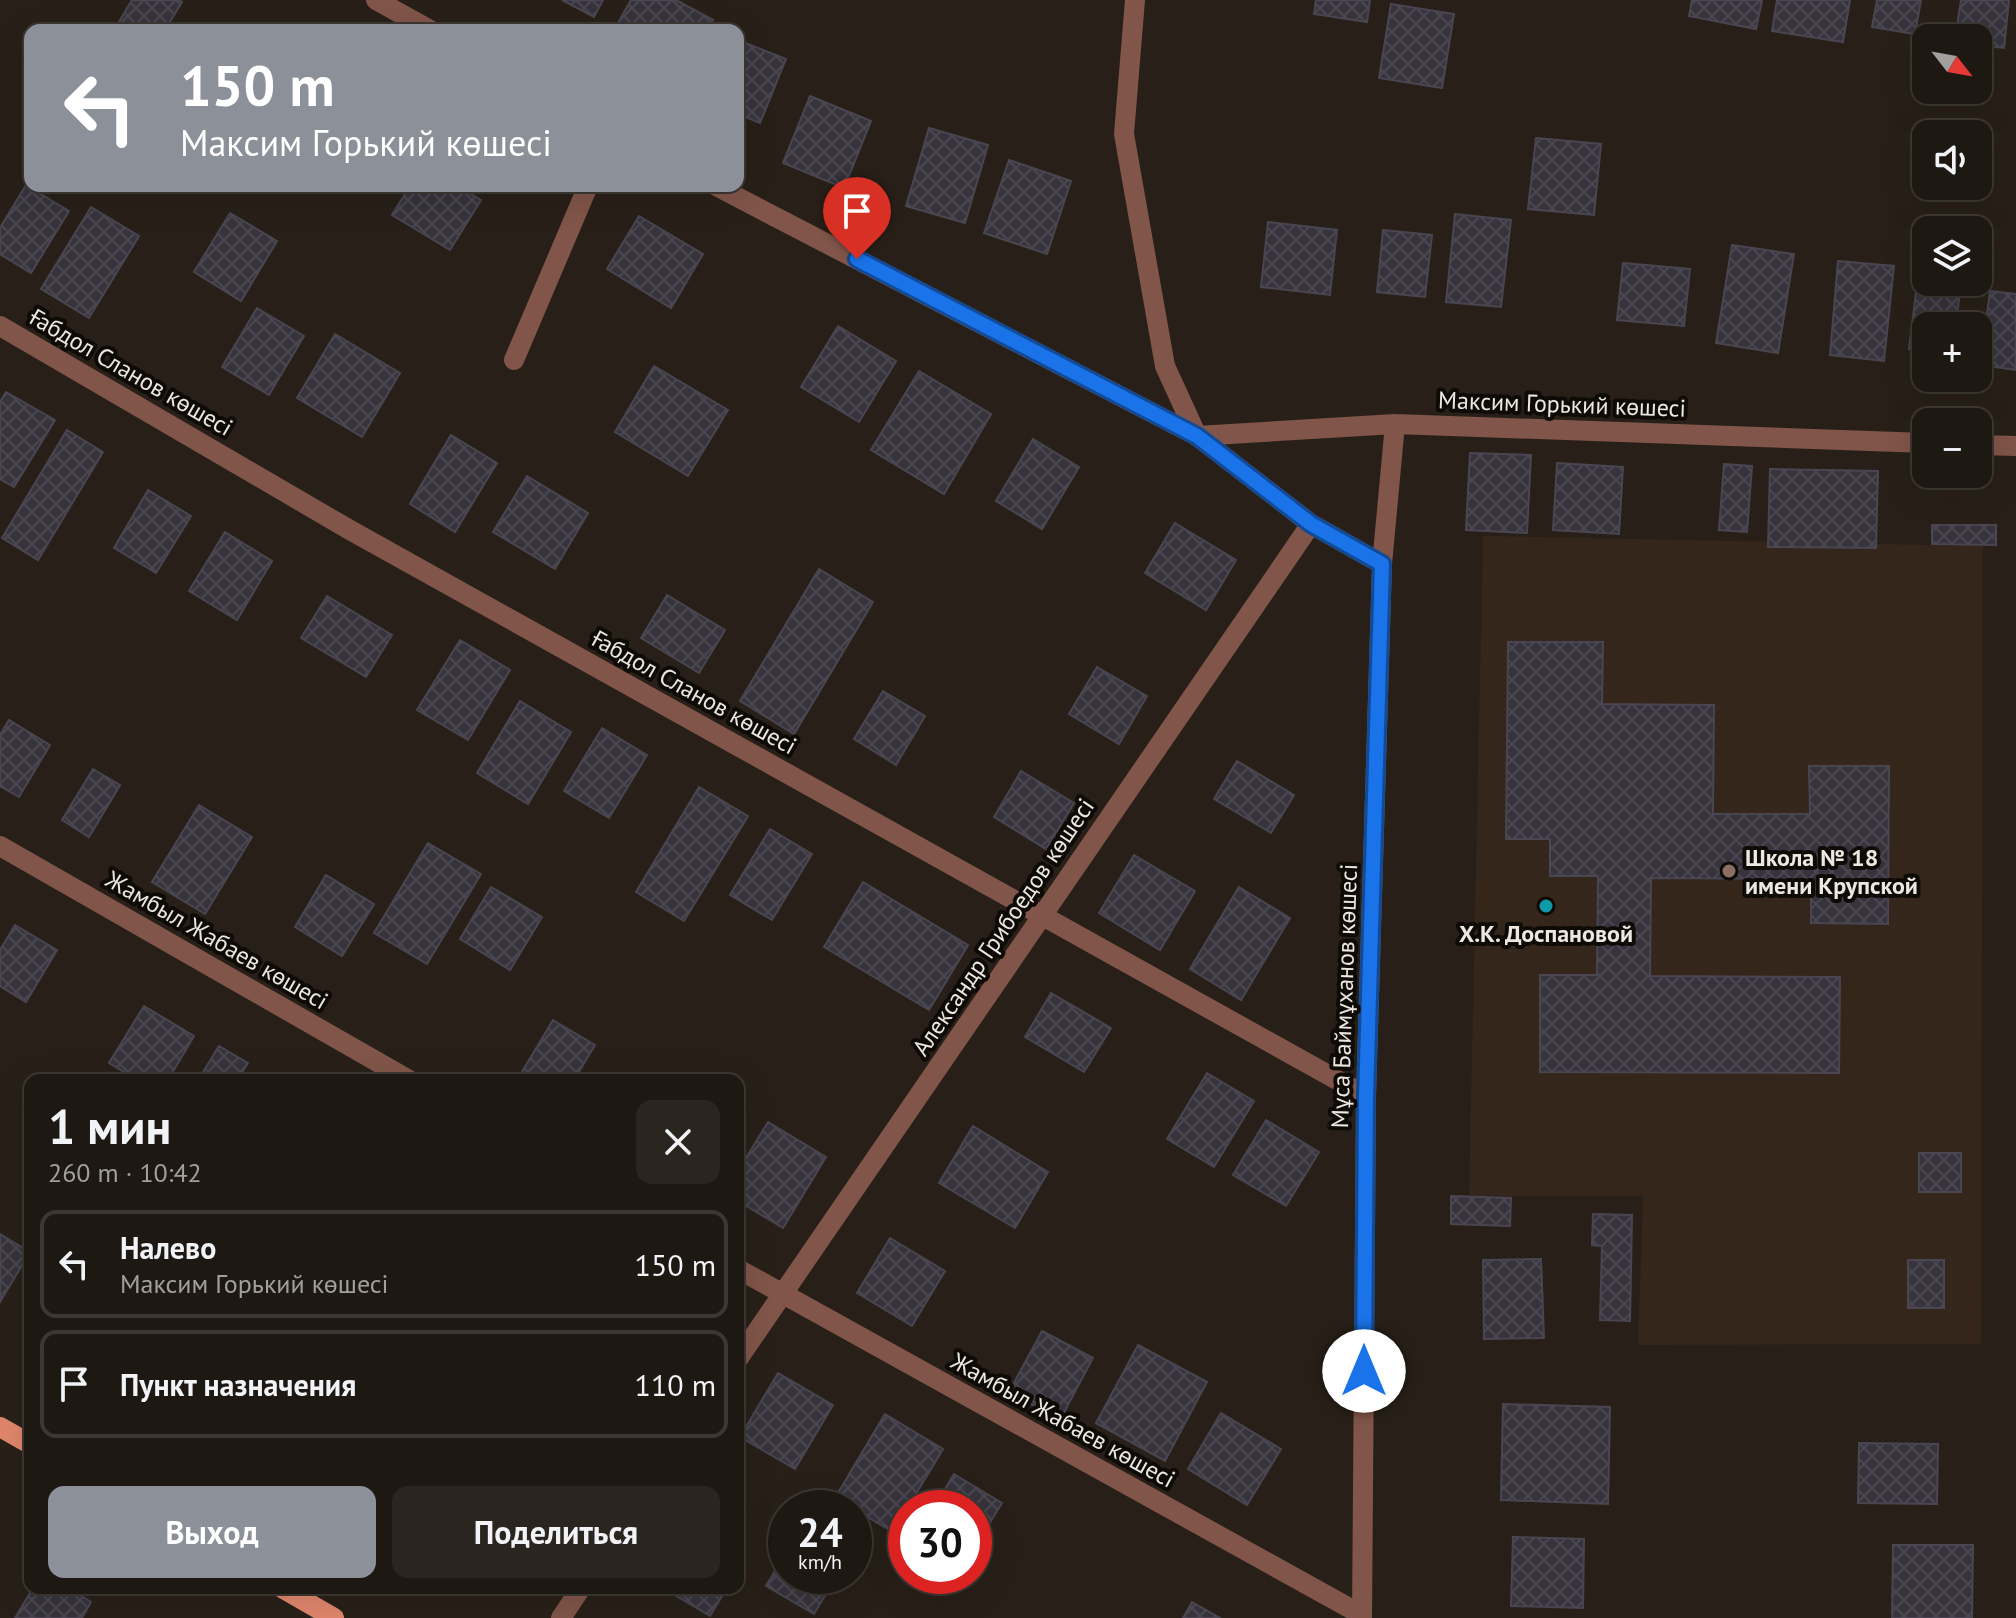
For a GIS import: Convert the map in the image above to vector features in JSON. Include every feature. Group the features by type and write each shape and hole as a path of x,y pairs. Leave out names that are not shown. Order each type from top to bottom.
{"main road":[{"path":"0,1427 24,1441"},
{"path":"292,1594 334,1618"}],"street":[{"path":"376,0 419,24"},
{"path":"1135,0 1124,134 1165,366 1197,436"},
{"path":"514,360 585,192"},
{"path":"728,192 1197,436 1311,524 1382,564"},
{"name":"Ғабдол Сланов көшесі","path":"0,326 350,530 1366,1096"},
{"name":"Максим Горький көшесі","path":"1197,436 1395,424 1912,442"},
{"name":"Мұса Баймұханов көшесі","path":"1362,1617 1366,1096 1382,564 1395,424"},
{"path":"1992,445 2016,446"},
{"name":"Александр Грибоедов көшесі","path":"744,1350 1311,524"},
{"name":"Жамбыл Жабаев көшесі","path":"0,846 399,1074"},
{"name":"Жамбыл Жабаев көшесі","path":"744,1272 1362,1617"},
{"path":"561,1618 577,1594"}],"shaded area":[{"name":"Школа № 18 имени Крупской","path":"1483,536 1983,546 1981,1344 1638,1345 1643,1196 1469,1196"}],"building":[{"path":"132,0 182,2 169,24 118,24"},
{"path":"562,0 603,0 594,17"},
{"path":"631,0 676,0 713,20 711,24 617,24"},
{"path":"1316,0 1370,0 1367,22 1314,14"},
{"path":"1692,0 1762,0 1756,29 1689,16"},
{"path":"1777,0 1850,0 1843,42 1772,31"},
{"path":"1877,0 1921,0 1917,24 1912,24 1912,34 1872,27"},
{"path":"1961,0 2009,0 2004,48 1992,47 1992,24 1957,24"},
{"path":"1391,4 1454,14 1442,88 1379,78"},
{"path":"744,42 786,59 760,123 744,116"},
{"path":"810,96 871,121 844,188 783,163"},
{"path":"929,128 988,145 965,223 906,206"},
{"path":"1536,138 1601,144 1594,215 1528,209"},
{"path":"1009,160 1071,181 1047,254 984,233"},
{"path":"24,188 24,192 38,192 69,211 31,273 0,254 0,228"},
{"path":"406,192 468,192 481,200 450,250 392,215"},
{"path":"91,207 139,236 89,318 41,289"},
{"path":"230,213 277,241 241,301 194,272"},
{"path":"1455,214 1511,220 1501,307 1446,302"},
{"path":"639,216 703,254 671,308 607,269"},
{"path":"1268,222 1337,230 1330,295 1261,287"},
{"path":"1383,230 1432,235 1425,297 1377,292"},
{"path":"1732,245 1794,254 1778,353 1716,343"},
{"path":"1838,261 1894,266 1884,361 1830,355"},
{"path":"1623,263 1690,269 1684,326 1617,320"},
{"path":"1992,291 2016,294 2016,370 1992,367 1992,312 1987,312"},
{"path":"1916,296 1959,296 1958,312 1914,312"},
{"path":"257,308 304,336 269,395 222,367"},
{"path":"838,326 896,361 859,422 801,387"},
{"path":"335,334 400,373 362,437 297,398"},
{"path":"654,366 728,410 688,476 615,432"},
{"path":"919,371 991,414 944,494 871,450"},
{"path":"6,392 55,420 14,487 0,479 0,402"},
{"path":"67,430 103,452 38,560 2,538"},
{"path":"451,435 497,463 455,532 410,504"},
{"path":"1033,439 1079,467 1042,529 996,501"},
{"path":"1470,453 1531,455 1527,533 1466,530"},
{"path":"1557,463 1623,467 1619,534 1553,530"},
{"path":"1724,464 1752,466 1747,532 1719,530"},
{"path":"1770,469 1878,471 1876,548 1768,547"},
{"path":"527,476 588,513 555,569 493,532"},
{"path":"148,490 191,516 156,573 114,548"},
{"path":"1175,523 1236,560 1206,610 1145,573"},
{"path":"1932,525 1996,525 1996,545 1932,544"},
{"path":"225,532 272,561 237,620 189,591"},
{"path":"819,569 873,602 794,734 740,701"},
{"path":"667,595 725,630 699,673 641,638"},
{"path":"327,596 392,635 366,677 301,638"},
{"path":"460,640 510,670 468,740 417,710"},
{"name":"Школа № 18 имени Крупской","path":"1508,642 1603,642 1602,704 1714,705 1713,814 1810,814 1809,766 1889,766 1888,924 1811,923 1811,879 1651,878 1650,976 1840,977 1839,1073 1540,1072 1540,975 1597,975 1598,876 1550,876 1550,839 1506,839"},
{"path":"1097,667 1147,696 1119,744 1069,714"},
{"path":"883,691 925,716 896,765 854,739"},
{"path":"520,701 571,732 528,804 477,773"},
{"path":"9,720 50,745 19,797 0,786 0,735"},
{"path":"602,728 647,755 609,818 564,791"},
{"path":"1237,761 1294,795 1271,833 1214,799"},
{"path":"93,769 120,785 89,837 62,820"},
{"path":"1021,771 1074,803 1046,849 994,817"},
{"path":"699,787 748,816 684,921 636,892"},
{"path":"199,805 252,837 205,914 152,882"},
{"path":"770,829 812,854 772,920 730,895"},
{"path":"428,843 481,874 427,964 374,933"},
{"path":"1134,855 1195,891 1160,950 1099,913"},
{"path":"326,875 374,904 342,956 295,927"},
{"path":"863,882 968,945 929,1010 824,947"},
{"path":"491,887 542,917 510,970 460,939"},
{"path":"1239,887 1290,918 1241,1000 1190,969"},
{"path":"15,925 57,950 26,1002 0,986 0,950"},
{"path":"1051,993 1111,1028 1084,1072 1025,1037"},
{"path":"144,1006 194,1036 172,1074 127,1074 109,1063"},
{"path":"553,1020 595,1045 578,1074 521,1074"},
{"path":"219,1046 248,1063 241,1074 202,1074"},
{"path":"1207,1073 1254,1101 1214,1167 1167,1139"},
{"path":"1266,1120 1319,1152 1286,1206 1233,1175"},
{"path":"768,1122 826,1157 783,1228 744,1205 744,1161"},
{"path":"973,1126 1048,1172 1015,1228 939,1183"},
{"path":"1919,1153 1961,1153 1961,1192 1919,1192"},
{"path":"1451,1196 1511,1198 1510,1226 1451,1224"},
{"path":"1593,1214 1632,1215 1630,1321 1600,1320 1602,1246 1592,1245"},
{"path":"0,1234 24,1248 24,1262 0,1302"},
{"path":"890,1238 945,1271 912,1326 857,1293"},
{"path":"1541,1259 1544,1338 1484,1339 1483,1260"},
{"path":"1908,1260 1944,1260 1944,1308 1908,1308"},
{"path":"1042,1331 1093,1358 1060,1420 1009,1392"},
{"path":"1138,1345 1207,1382 1165,1461 1096,1423"},
{"path":"778,1373 833,1405 795,1469 744,1439 744,1430"},
{"path":"1503,1404 1610,1407 1608,1504 1501,1500"},
{"path":"1221,1413 1281,1449 1247,1505 1188,1469"},
{"path":"885,1414 943,1449 918,1490 888,1490 888,1529 872,1520 872,1490 840,1490"},
{"path":"1859,1443 1938,1444 1937,1504 1858,1503"},
{"path":"954,1474 980,1490 945,1490"},
{"path":"992,1497 1002,1503 992,1519"},
{"path":"1513,1537 1584,1539 1583,1608 1511,1606"},
{"path":"1893,1545 1973,1545 1972,1618 1892,1618"},
{"path":"29,1594 78,1594 91,1602 82,1618 15,1618"},
{"path":"673,1594 723,1594 710,1616"},
{"path":"780,1594 826,1594 814,1614"},
{"path":"1192,1602 1220,1618 1183,1618"}],"place":[{"name":"Школа № 18 имени Крупской","path":"1729,871"},
{"name":"Х.К. Доспановой","path":"1546,906"}],"route":[{"path":"857,259 1197,436 1311,524 1382,564 1366,1096 1364,1371"}]}
